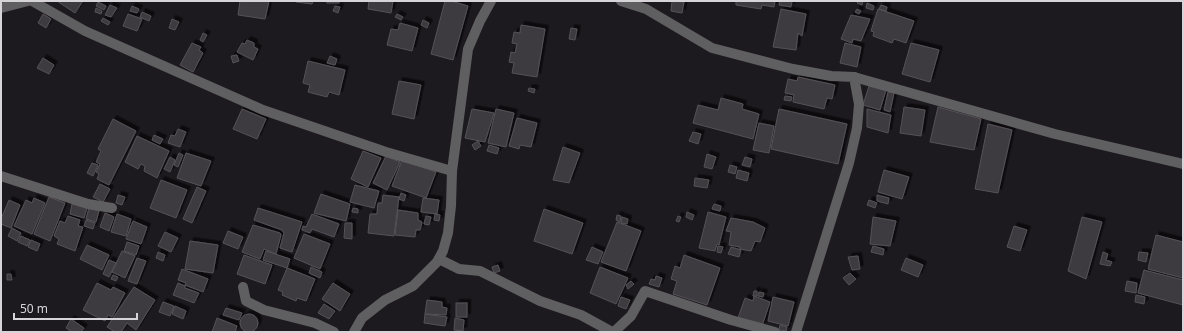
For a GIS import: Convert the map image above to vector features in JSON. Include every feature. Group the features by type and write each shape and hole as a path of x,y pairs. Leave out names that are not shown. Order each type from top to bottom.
{"street":[{"path":"1,8 28,1"},
{"path":"32,1 84,32 263,110 386,152 452,171"},
{"path":"354,332 362,318 386,300 413,286 439,259 448,233 451,206 452,171 468,49 480,21 491,1"},
{"path":"621,1 648,5 712,48 793,69 830,76 854,77 1055,134 1183,164"},
{"path":"796,332 849,162 858,128 859,104 854,77"},
{"path":"1,176 88,204 112,208"},
{"path":"439,259 459,269 480,271 540,301 581,316 613,332 631,316 645,291 731,320 775,332"},
{"path":"243,286 246,301 264,310 315,323 334,332"}],"building":[{"path":"57,1 83,1 75,13"},
{"path":"240,1 269,1 265,19 238,15"},
{"path":"296,1 313,1 312,4"},
{"path":"327,1 339,1 339,3 327,3"},
{"path":"369,1 393,1 391,13 368,9"},
{"path":"445,1 451,1 468,6 453,60 431,54"},
{"path":"672,1 684,2 682,13 671,11"},
{"path":"736,1 775,1 774,7 762,5 761,9 736,5"},
{"path":"780,1 792,1 791,7 779,5"},
{"path":"858,1 863,1 862,5 857,3"},
{"path":"98,2 106,6 104,10 96,6"},
{"path":"867,3 874,6 873,10 866,8"},
{"path":"110,5 117,8 111,17 105,15"},
{"path":"881,5 887,7 886,11 879,9"},
{"path":"132,6 139,9 137,13 130,11"},
{"path":"335,6 340,7 338,13 333,11"},
{"path":"96,8 102,11 101,14 95,12"},
{"path":"781,9 806,14 802,36 798,33 796,50 773,47"},
{"path":"857,9 861,11 859,14 855,12"},
{"path":"878,9 914,21 906,43 894,39 892,43 873,36 874,32 871,31"},
{"path":"142,12 151,16 149,21 140,17"},
{"path":"43,14 51,19 46,28 38,23"},
{"path":"128,14 142,19 137,31 123,26"},
{"path":"397,14 403,17 401,20 395,17"},
{"path":"851,15 870,19 861,41 853,39 852,43 841,39"},
{"path":"103,18 110,22 108,25 101,21"},
{"path":"172,19 179,22 175,30 169,28"},
{"path":"423,20 429,23 427,28 421,25"},
{"path":"400,23 418,28 412,51 387,45 391,29 398,30"},
{"path":"521,25 545,29 537,77 512,73 514,63 509,62 511,52 515,53 517,44 512,43 514,32 520,33"},
{"path":"571,28 577,29 575,40 569,39"},
{"path":"203,33 207,35 203,42 200,40"},
{"path":"247,40 254,43 254,47 258,49 253,60 237,52 242,43 245,44"},
{"path":"192,43 201,47 199,50 203,53 193,72 180,65"},
{"path":"845,43 861,47 857,67 840,63"},
{"path":"911,43 939,50 930,82 902,74"},
{"path":"237,55 239,61 233,63 231,56"},
{"path":"330,56 337,59 335,65 327,63"},
{"path":"43,58 54,65 49,74 37,68"},
{"path":"308,61 345,70 339,95 329,92 327,97 308,92 310,85 303,83"},
{"path":"798,77 835,85 832,99 827,98 824,109 793,102 794,95 785,93 788,79 797,81"},
{"path":"399,81 421,85 414,119 392,114"},
{"path":"869,86 886,90 880,110 863,105"},
{"path":"529,88 535,89 534,93 528,91"},
{"path":"888,92 894,93 890,112 884,110"},
{"path":"785,96 792,97 791,101 784,100"},
{"path":"721,98 743,104 742,109 759,114 753,139 693,123 698,105 718,110"},
{"path":"904,107 925,110 921,136 900,133"},
{"path":"938,107 981,119 974,150 930,142"},
{"path":"242,109 266,119 257,139 233,129"},
{"path":"472,109 494,113 485,142 465,138"},
{"path":"496,109 514,113 506,147 488,143"},
{"path":"779,109 847,124 838,164 771,149"},
{"path":"867,109 891,115 888,133 867,127"},
{"path":"517,118 537,123 531,147 520,145 519,149 509,146"},
{"path":"113,119 136,131 109,185 97,179 99,174 96,172 100,164 96,162 101,151 98,149"},
{"path":"759,123 774,126 769,153 753,150"},
{"path":"988,124 1012,130 998,193 975,189"},
{"path":"178,129 186,132 180,147 168,143 171,135 175,136"},
{"path":"693,132 701,134 698,144 689,141"},
{"path":"154,135 163,139 160,144 152,140"},
{"path":"137,136 169,151 157,178 144,171 145,166 141,164 138,169 125,162"},
{"path":"478,141 481,146 475,150 472,145"},
{"path":"489,145 499,148 497,154 487,151"},
{"path":"563,147 580,153 569,183 553,180"},
{"path":"363,151 381,158 368,187 351,179"},
{"path":"179,153 183,155 178,167 174,165"},
{"path":"186,153 211,161 201,186 177,178"},
{"path":"707,154 716,157 712,169 704,167"},
{"path":"386,156 400,162 387,190 373,183"},
{"path":"170,157 175,160 170,172 164,169"},
{"path":"745,157 752,159 750,167 742,165"},
{"path":"402,160 436,172 426,198 392,186"},
{"path":"92,163 98,165 93,176 87,173"},
{"path":"730,165 737,167 735,174 728,172"},
{"path":"738,170 749,173 747,181 736,178"},
{"path":"884,170 909,177 902,199 878,192"},
{"path":"695,178 709,180 707,188 694,186"},
{"path":"161,180 187,190 176,218 150,208"},
{"path":"100,184 110,189 103,202 93,197"},
{"path":"355,185 379,191 374,208 350,202"},
{"path":"197,187 206,191 192,223 183,219"},
{"path":"401,193 406,195 404,201 399,199"},
{"path":"321,194 350,204 346,221 314,213"},
{"path":"118,195 125,197 122,205 116,203"},
{"path":"383,195 399,197 394,236 368,233 370,214 377,214 378,203 382,203"},
{"path":"877,195 889,198 888,204 877,201"},
{"path":"49,197 65,203 50,241 34,234"},
{"path":"34,198 45,203 32,234 14,226 26,200 32,203"},
{"path":"423,198 439,200 437,214 421,212"},
{"path":"9,200 20,205 11,228 1,224 1,219"},
{"path":"869,200 877,203 875,208 867,205"},
{"path":"72,204 87,208 84,218 70,214"},
{"path":"714,204 721,206 720,211 712,209"},
{"path":"89,208 99,211 96,222 86,219"},
{"path":"258,208 302,222 292,252 280,248 284,233 282,230 254,220"},
{"path":"353,208 358,209 358,213 352,212"},
{"path":"544,209 583,223 572,254 534,241"},
{"path":"398,210 418,213 418,220 422,222 420,230 416,230 415,237 395,235"},
{"path":"687,212 694,215 692,220 686,217"},
{"path":"708,212 726,217 719,245 717,244 715,251 699,248"},
{"path":"105,213 114,217 109,231 100,227"},
{"path":"117,214 131,219 126,236 111,232"},
{"path":"312,214 339,224 334,237 312,229 310,233 302,230 303,226 306,227"},
{"path":"435,214 440,215 439,221 434,220"},
{"path":"617,215 621,216 620,222 616,220"},
{"path":"68,216 80,220 78,226 83,227 75,251 57,244 59,239 54,236 60,221 65,223"},
{"path":"426,216 431,217 429,225 424,224"},
{"path":"678,216 681,217 679,222 676,221"},
{"path":"622,217 628,219 627,224 621,223"},
{"path":"873,217 896,221 890,246 870,244"},
{"path":"1082,217 1102,222 1086,279 1068,271"},
{"path":"731,218 753,222 765,228 760,242 755,241 751,251 729,245 731,232 726,231"},
{"path":"86,220 95,223 93,229 84,226"},
{"path":"133,221 147,227 141,244 126,239"},
{"path":"617,222 641,231 626,271 601,262"},
{"path":"345,223 352,223 352,239 344,238"},
{"path":"253,225 280,233 281,235 276,254 264,249 260,259 242,252"},
{"path":"1014,226 1027,230 1020,251 1007,247"},
{"path":"12,228 21,233 17,241 8,236"},
{"path":"228,231 243,237 238,249 223,243"},
{"path":"165,232 178,238 171,252 158,246"},
{"path":"304,234 330,244 320,269 294,258"},
{"path":"1156,235 1183,242 1183,278 1148,269"},
{"path":"21,236 30,240 27,246 18,242"},
{"path":"31,240 40,244 37,251 28,247"},
{"path":"190,241 218,245 213,273 185,269"},
{"path":"127,242 139,246 136,255 124,251"},
{"path":"87,245 109,255 102,270 80,259"},
{"path":"718,246 723,247 721,253 717,252"},
{"path":"873,246 884,249 883,255 871,252"},
{"path":"592,247 603,252 598,264 586,260"},
{"path":"731,247 741,250 739,257 728,254"},
{"path":"122,251 135,256 125,278 112,272"},
{"path":"266,251 290,259 287,268 263,260"},
{"path":"158,252 165,255 163,261 156,258"},
{"path":"1103,252 1108,254 1106,260 1112,262 1110,266 1100,264"},
{"path":"1139,252 1148,253 1146,262 1138,260"},
{"path":"244,255 272,265 265,284 237,274"},
{"path":"684,255 720,268 707,305 673,294 677,281 671,279 675,266 680,268"},
{"path":"858,256 860,269 852,270 848,257"},
{"path":"137,258 146,261 137,284 128,281"},
{"path":"906,258 923,265 918,277 901,270"},
{"path":"109,260 116,263 109,277 103,274"},
{"path":"498,265 500,271 494,273 492,267"},
{"path":"311,267 322,272 320,278 309,273"},
{"path":"600,267 628,278 616,304 590,293"},
{"path":"287,268 315,279 306,301 297,298 296,301 282,295 283,292 278,290"},
{"path":"182,269 208,279 203,292 185,285 186,283 178,280"},
{"path":"1144,270 1183,280 1183,305 1138,293"},
{"path":"850,273 856,279 849,285 843,278"},
{"path":"7,274 11,274 12,280 7,280"},
{"path":"113,275 118,277 116,281 111,279"},
{"path":"656,276 662,278 659,287 649,284 651,279 655,280"},
{"path":"631,281 634,284 628,289 626,285"},
{"path":"1127,281 1137,283 1136,293 1125,291"},
{"path":"97,283 111,290 113,287 125,293 112,317 108,315 105,321 83,310"},
{"path":"178,283 185,286 185,288 199,293 194,303 173,295"},
{"path":"333,283 350,294 340,311 322,299"},
{"path":"134,287 155,300 136,330 127,323 121,332 115,332 107,327"},
{"path":"754,291 757,291 757,296 753,296"},
{"path":"759,292 764,293 763,297 758,296"},
{"path":"1136,295 1145,297 1144,304 1135,302"},
{"path":"754,296 770,302 762,326 738,318 745,298 753,301"},
{"path":"621,297 630,300 626,309 618,306"},
{"path":"773,297 794,302 788,326 768,321"},
{"path":"427,300 442,302 442,307 447,308 446,315 425,314"},
{"path":"163,302 174,306 170,316 159,312"},
{"path":"456,303 467,303 467,317 456,317"},
{"path":"324,304 335,311 329,319 318,313"},
{"path":"175,306 186,311 183,319 172,314"},
{"path":"226,308 242,313 239,320 223,315"},
{"path":"245,314 253,314 258,319 256,330 253,332 245,332 240,327 240,319"},
{"path":"425,314 447,317 445,326 424,323"},
{"path":"217,318 237,326 235,332 212,332"},
{"path":"455,318 464,320 463,331 454,330"},
{"path":"71,319 84,328 81,332 72,332 66,328"},
{"path":"780,325 787,327 786,331 779,330"}]}
